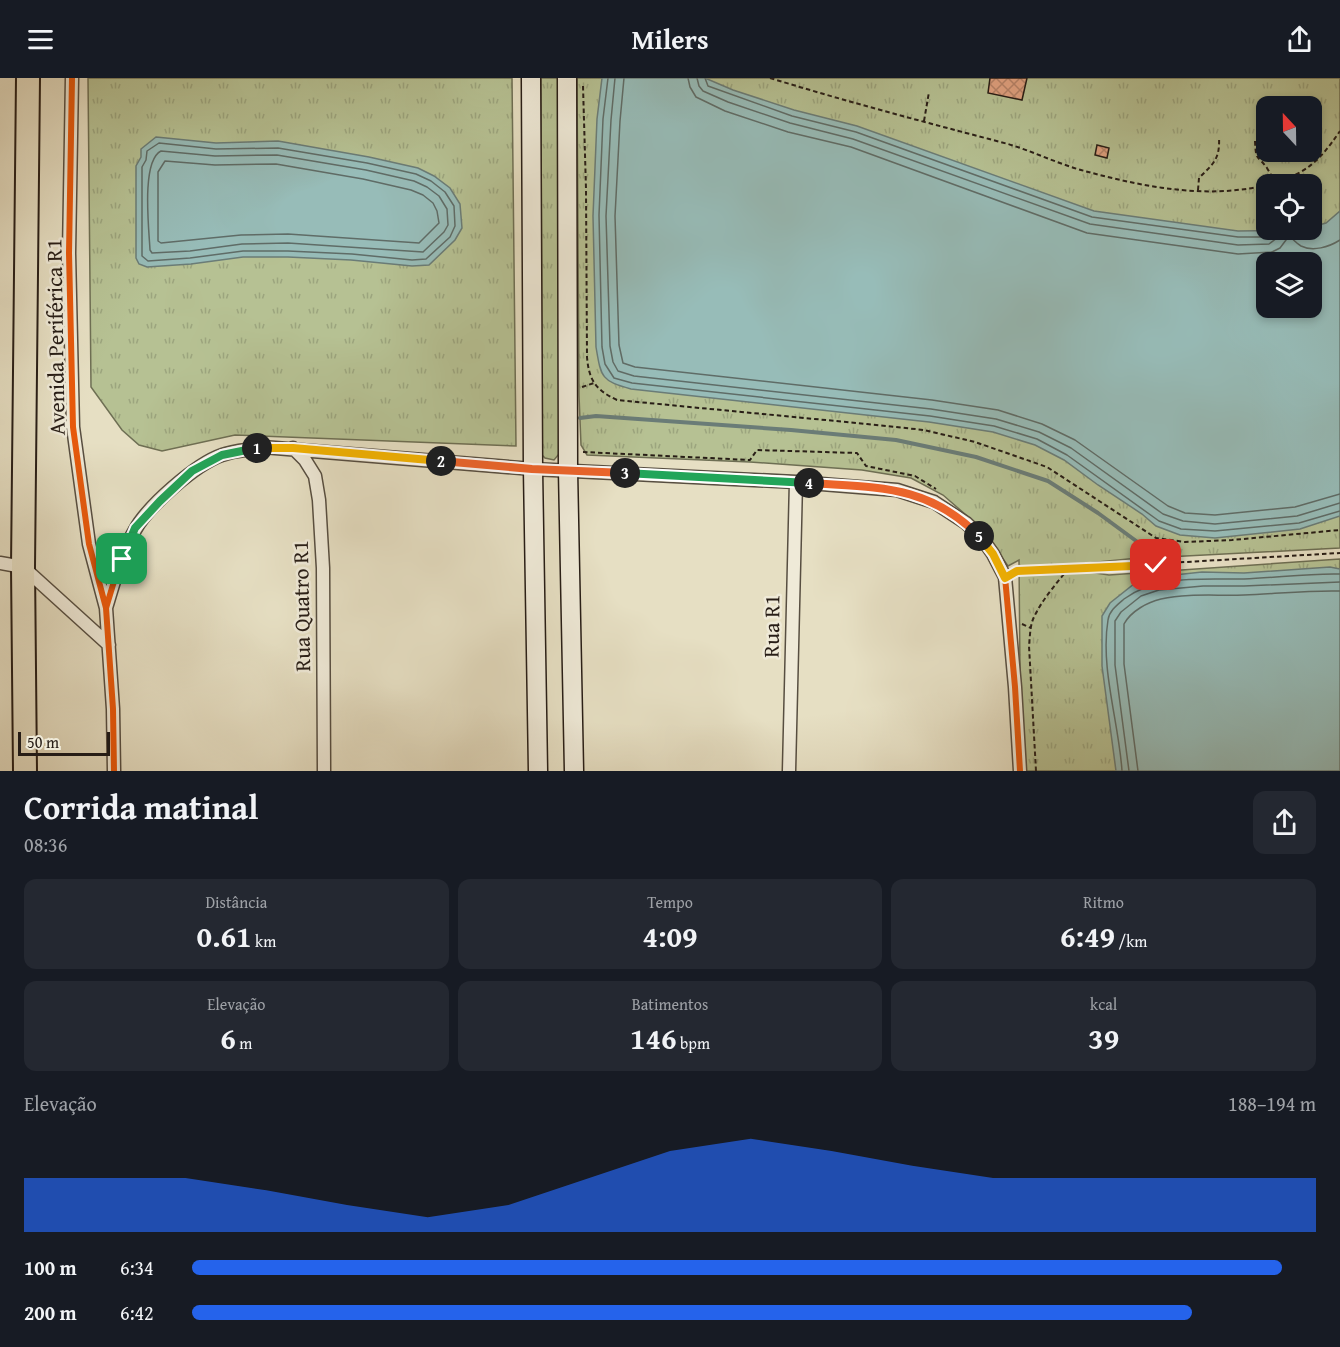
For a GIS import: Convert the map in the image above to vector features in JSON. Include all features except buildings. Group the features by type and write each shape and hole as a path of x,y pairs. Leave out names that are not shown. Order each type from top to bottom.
{"highway":[{"path":"25,771 23,567 28,78"}],"street":[{"name":"Avenida Periférica R1","path":"72,78 69,253 73,427 89,544 106,608 110,645 114,771"},
{"path":"531,78 532,469 538,771"},
{"path":"574,771 568,470 575,80"},
{"path":"106,608 135,528 160,501 192,471 222,455 263,447 532,469 796,482 897,490 934,502 966,523 981,537 1005,578 1020,771"},
{"name":"Rua Quatro R1","path":"293,448 305,460 315,476 319,500 323,568 324,771"},
{"name":"Rua R1","path":"789,771 796,482"},
{"path":"0,563 23,567 110,645"}],"path":[{"path":"770,78 1012,145 1081,170 1152,185 1198,190 1228,190 1256,186"},
{"path":"575,80 586,189 588,372 599,390 617,400 912,429 975,442 1047,467 1156,538 1168,541 1232,540 1340,530"},
{"path":"924,122 929,92"},
{"path":"1294,174 1314,165 1340,131"},
{"path":"1198,190 1199,178 1216,159 1219,137"},
{"path":"1255,141 1256,155 1270,174"},
{"path":"1005,578 1017,571 1340,553"},
{"path":"1036,771 1029,668 1031,628 1034,617 1068,569"}],"green space":[{"path":"88,78 512,78 516,446 235,435 162,451 139,445 122,430 91,387"},
{"path":"541,78 559,78 559,454 554,460 542,455"},
{"path":"577,78 1340,78 1340,548 1128,559 1058,566 1109,575 1340,559 1340,771 1026,771 1020,672 1019,560 1008,566 981,528 943,495 911,478 862,470 750,462 587,455 581,445"}],"water":[{"path":"602,78 705,78 733,90 794,110 857,126 1094,211 1238,231 1256,231 1256,240 1322,240 1322,224 1340,211 1340,516 1300,529 1215,538 1180,535 1156,526 1064,460 1035,445 993,432 929,422 631,389 614,383 608,380 601,371 596,347 593,216 597,119"},
{"path":"156,137 216,143 278,141 418,168 450,188 460,204 462,228 455,240 429,265 412,266 288,257 243,257 147,267 139,264 136,258 136,166 141,157 141,149"},
{"path":"1330,567 1340,569 1340,771 1116,771 1102,666 1102,616 1110,603 1134,584 1156,577 1202,572 1244,573"}],"waterway":[{"path":"580,418 596,416 896,440 976,457 1048,481 1098,513 1158,557"}],"cycle path":[{"path":"72,78 69,253 73,427 89,544 106,608 113,709 114,771"},
{"path":"106,608 118,568 130,539 150,509 186,476 211,460 232,452 263,447 533,469 796,482 897,490 934,502 966,523 981,537 1005,577 1020,771"}],"route":[{"path":"122,559 135,528 192,471 222,455 263,447 532,469 796,482 897,490 934,502 966,523 981,537 1005,578 1017,571 1156,565"}]}
